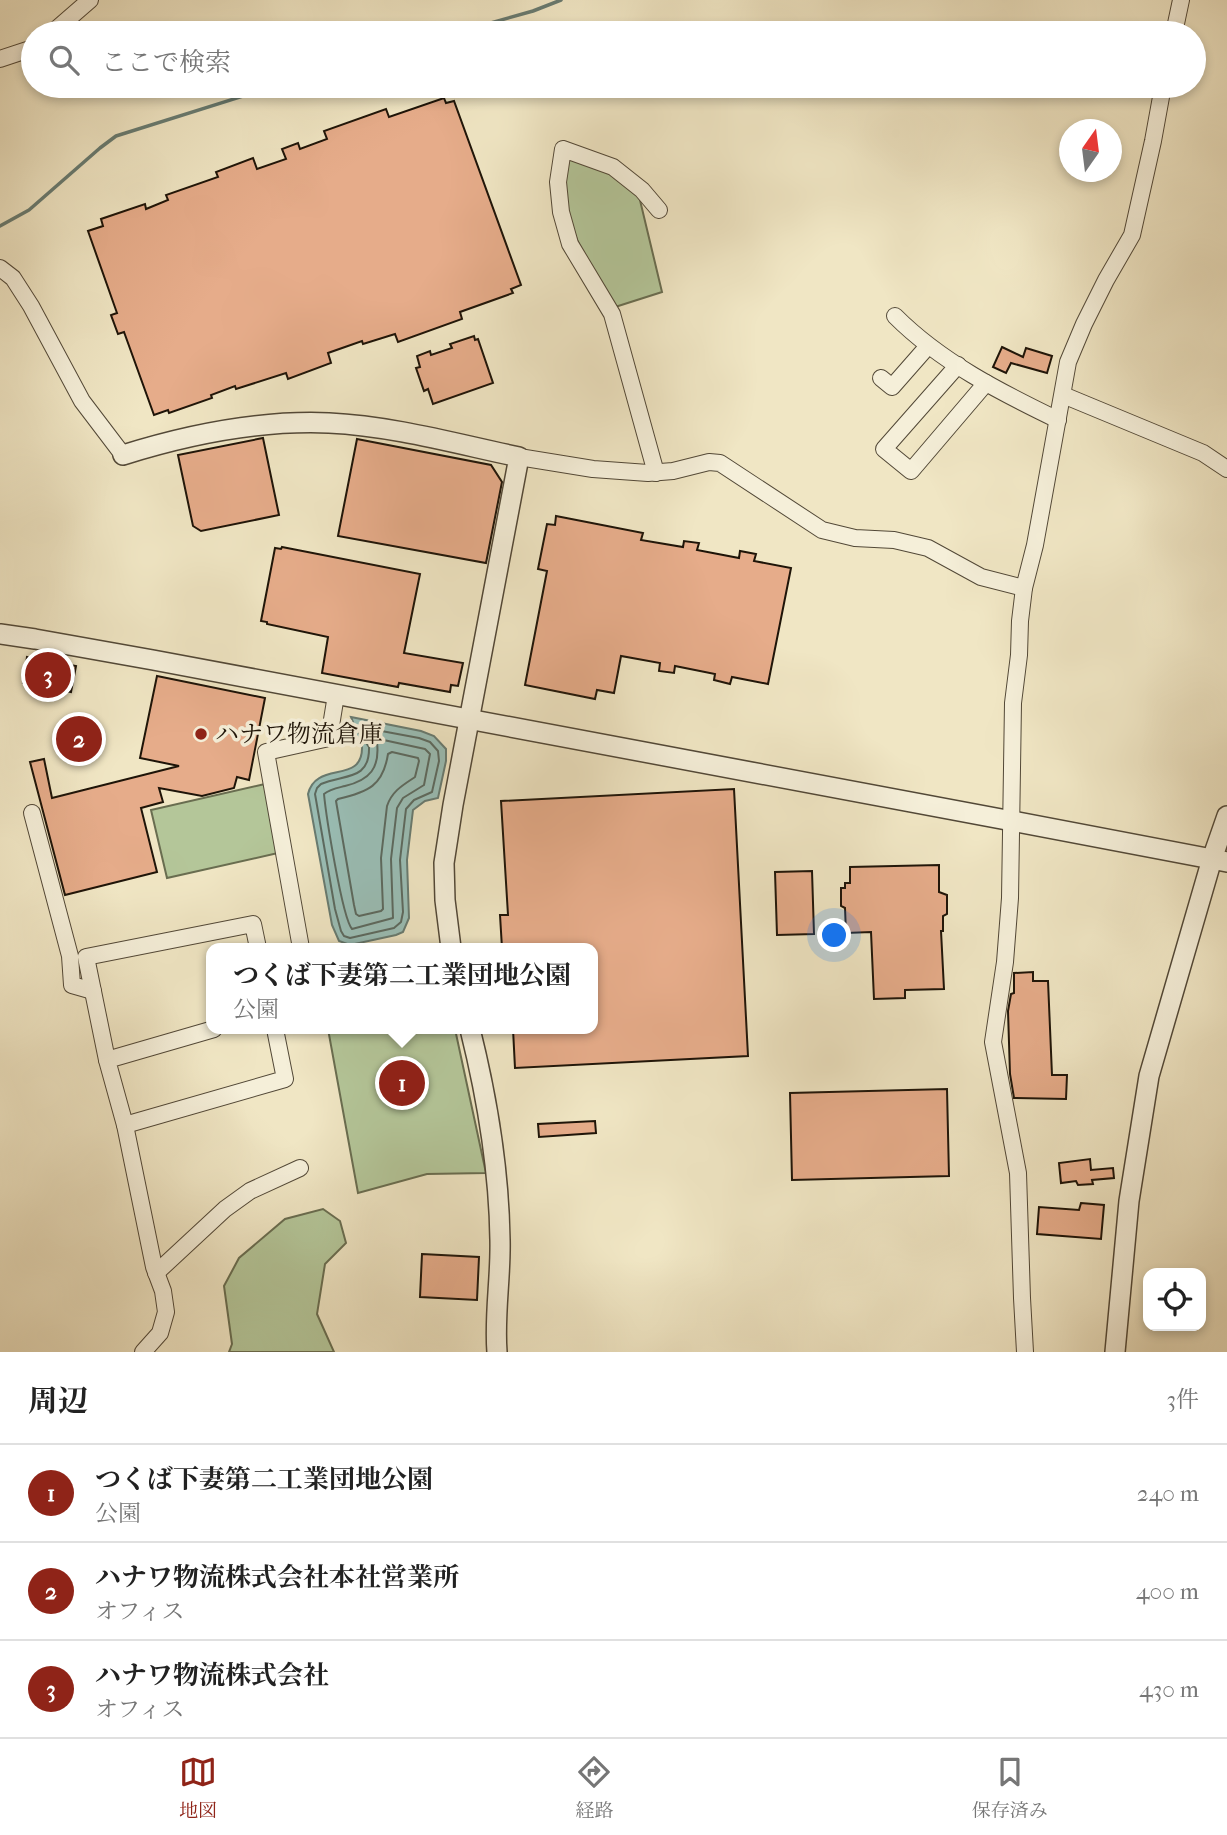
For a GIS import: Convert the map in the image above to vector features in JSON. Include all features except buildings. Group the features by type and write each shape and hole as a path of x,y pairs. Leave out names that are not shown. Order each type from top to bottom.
{"street":[{"path":"66,21 90,0"},
{"path":"1177,21 1181,0"},
{"path":"0,58 21,52"},
{"path":"1025,1352 1018,1173 993,1042 1005,962 1009,911 1013,704 1024,588 1035,545 1068,362 1106,280 1132,235 1161,98"},
{"path":"656,472 612,314 570,244 561,212 558,182 563,149 614,167 642,190 659,210"},
{"path":"0,268 13,278 82,401 124,455 186,437 239,427 331,423 396,431 519,457 593,469 648,473 673,471 709,462 720,463 822,530 855,538 894,540 928,548 981,578 1024,588"},
{"path":"895,316 928,346 986,383 1058,419"},
{"path":"881,378 892,387 928,346"},
{"path":"958,365 884,449 911,471 986,383"},
{"path":"1063,395 1203,453 1227,469"},
{"path":"450,943 444,863 519,457"},
{"path":"0,634 1219,861"},
{"path":"300,943 266,752 329,738 336,695"},
{"path":"32,813 70,956 72,985 93,991"},
{"path":"1115,1352 1129,1201 1149,1076 1219,861 1227,816"},
{"path":"143,1352 160,1333 166,1312 163,1291 156,1273 86,957 253,924 257,943"},
{"path":"107,1060 206,1031"},
{"path":"125,1125 285,1079 276,1034"},
{"path":"471,1034 494,1157 500,1239 497,1352"},
{"path":"156,1273 225,1209 250,1191 300,1168"}],"green space":[{"path":"570,156 613,172 639,196 662,292 612,308 570,220 564,188"},
{"path":"265,784 278,853 167,878 151,810"},
{"path":"329,1034 456,1034 486,1173 427,1174 358,1193"},
{"path":"323,1209 340,1221 346,1243 325,1264 317,1314 334,1352 229,1352 232,1344 224,1286 239,1258 285,1219"}],"water":[{"path":"351,717 434,736 446,749 446,761 438,798 425,801 413,810 407,860 409,918 403,932 359,943 344,943 339,941 332,925 308,794 320,778 347,770 355,766 360,759 362,747 345,730 346,725 353,722"}],"waterway":[{"path":"498,21 561,0"},
{"path":"0,226 29,210 116,136 237,98"}],"place":[{"name":"ハナワ物流株式会社","path":"48,675"},
{"name":"ハナワ物流倉庫","path":"201,734"},
{"name":"ハナワ物流株式会社本社営業所","path":"79,739"},
{"name":"つくば下妻第二工業団地公園","path":"402,1083"}]}
